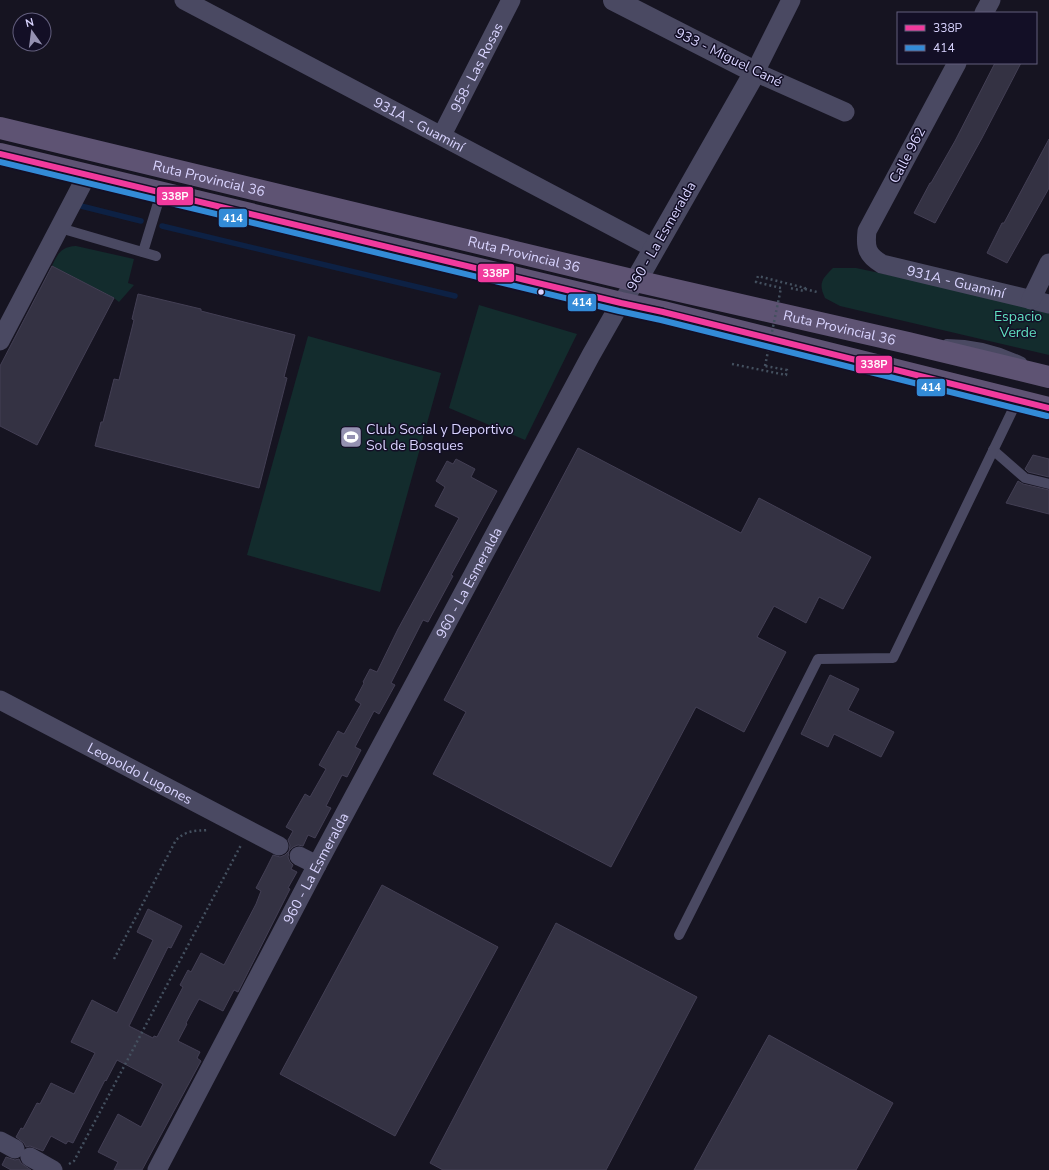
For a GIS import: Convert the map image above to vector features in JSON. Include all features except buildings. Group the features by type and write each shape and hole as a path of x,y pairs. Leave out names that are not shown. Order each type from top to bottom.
{"main road":[{"name":"Ruta Provincial 36","path":"0,128 636,281 1049,376"},
{"name":"Ruta Provincial 36","path":"0,154 663,312 1049,408"}],"street":[{"name":"931A - Guaminí","path":"184,0 442,135 655,249"},
{"name":"958- Las Rosas","path":"442,135 511,0"},
{"name":"933 - Miguel Cané","path":"614,0 755,72 845,112"},
{"name":"960 - La Esmeralda","path":"157,1170 317,864 587,362 621,303 655,249 755,72 791,0"},
{"path":"985,12 991,0"},
{"name":"Calle 962","path":"868,250 866,241 867,231 956,64"},
{"path":"0,341 87,175"},
{"name":"931A - Guaminí","path":"868,250 872,258 882,264 1040,302"},
{"path":"1040,302 1049,263"},
{"name":"Leopoldo Lugones","path":"0,700 279,846"},
{"path":"299,856 317,864"},
{"path":"15,1149 53,1170"}],"lane":[{"path":"142,252 161,193"},
{"path":"60,228 156,256"},
{"path":"679,935 818,659 892,658 1017,400"},
{"path":"993,450 1025,478 1049,484"}],"path":[{"path":"732,364 786,375 787,370 765,366 781,288 756,282 758,276 817,292"},
{"path":"790,288 804,291 805,289"},
{"path":"114,959 176,840 185,833 192,831 224,829 233,823"},
{"path":"74,1161 242,845"}],"green space":[{"path":"76,246 134,259 128,283 134,285 119,302 52,266 63,249"},
{"name":"Espacio Verde","path":"833,268 856,268 1049,309 1049,355 840,306 825,298 822,289 822,282 824,278"},
{"path":"479,305 577,334 525,440 449,408"},
{"name":"Club Social y Deportivo Sol de Bosques","path":"308,336 441,373 380,592 247,555"}],"waterway":[{"path":"77,205 141,221"},
{"path":"162,226 455,296"}],"transit line":[{"name":"338P","path":"0,154 663,312 1049,408"},
{"name":"414","path":"0,162 661,320 1047,416"}],"place":[{"name":"Club Social y Deportivo Sol de Bosques","path":"351,437"}]}
